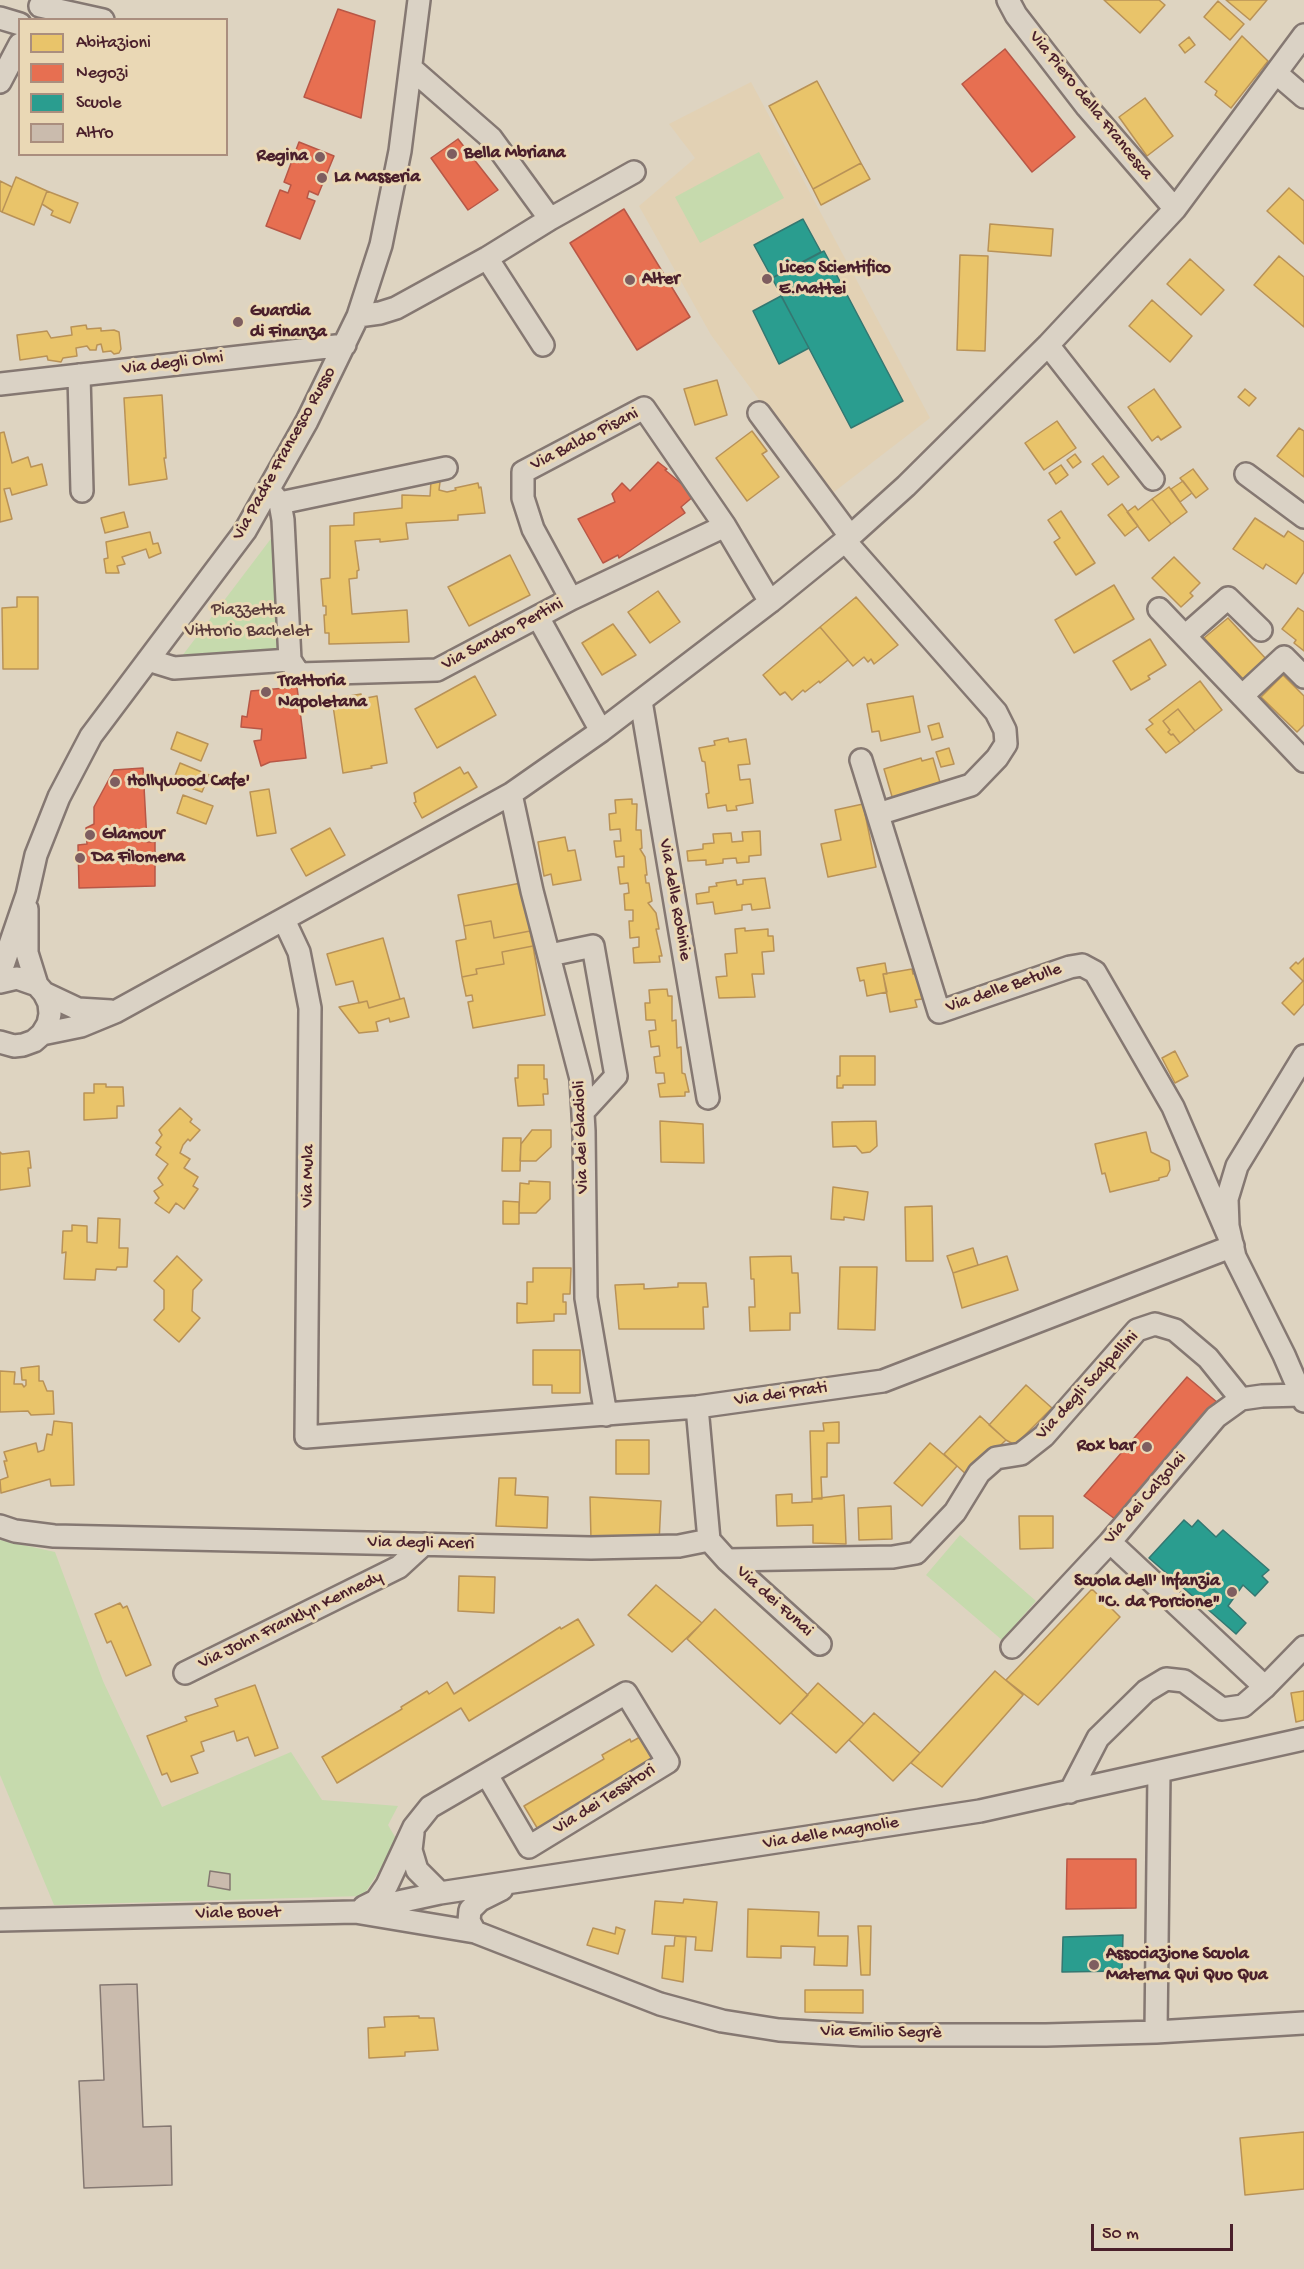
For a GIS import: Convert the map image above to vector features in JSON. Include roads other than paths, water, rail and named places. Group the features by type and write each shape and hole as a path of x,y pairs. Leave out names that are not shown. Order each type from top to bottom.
{"street":[{"name":"Via Padre Francesco Russo","path":"42,1034 48,1024 50,1014 27,952 27,895 36,855 59,797 91,736 245,531 274,496 307,421 358,316 381,244 400,151 419,0"},
{"name":"Via Piero della Francesca","path":"1008,0 1016,15 1087,107 1175,209"},
{"path":"39,8 92,18"},
{"path":"0,18 18,23"},
{"path":"5,1048 24,1045 34,1041 42,1034 81,1026 115,1012 511,794 601,732 770,602 906,486 1048,345 1175,209 1304,35"},
{"path":"0,82 18,48"},
{"path":"412,69 491,138 550,219"},
{"path":"1276,73 1304,97"},
{"path":"358,316 396,308 487,258 633,172"},
{"path":"487,258 543,345"},
{"name":"Via degli Olmi","path":"0,384 345,345"},
{"path":"1048,345 1153,479"},
{"path":"79,375 82,490"},
{"name":"Via Baldo Pisani","path":"571,599 533,529 523,498 523,472 644,408 725,526"},
{"path":"759,413 847,538 996,712 1005,729 1006,744 998,758 971,785 878,814"},
{"path":"148,660 174,668 290,660 283,520 274,496 446,468"},
{"path":"1246,474 1304,517"},
{"path":"725,526 770,602"},
{"name":"Via Sandro Pertini","path":"290,660 300,674 437,670 571,599 725,526"},
{"path":"1185,636 1228,598 1261,630"},
{"path":"1159,609 1304,762"},
{"path":"538,617 601,732"},
{"path":"1242,696 1284,657 1304,677"},
{"name":"Via delle Robinie","path":"640,701 708,1098"},
{"name":"Via delle Betulle","path":"861,760 939,1012 1070,967 1083,966 1095,972 1173,1107 1233,1246"},
{"name":"Via dei Gladioli","path":"511,794 532,891 581,1079 586,1298 606,1415"},
{"name":"Via Padre Francesco Russo","path":"0,974 8,923 27,895"},
{"name":"Via Mula","path":"284,920 299,952 310,1008 306,1437"},
{"path":"550,955 593,946 616,1076 583,1112"},
{"path":"0,982 17,978 78,1009 115,1012"},
{"path":"1303,1398 1294,1358 1235,1257 1228,1226 1227,1199 1237,1166 1304,1056"},
{"name":"Via dei Prati","path":"306,1437 697,1407 883,1381 1233,1246"},
{"name":"Via degli Scalpellini","path":"727,1560 893,1557 916,1553 956,1512 979,1473 996,1458 1021,1454 1044,1436 1137,1330 1155,1324 1175,1330 1208,1358 1241,1399"},
{"name":"Via dei Calzolai","path":"1012,1647 1110,1542 1216,1418 1241,1399 1263,1395 1303,1398"},
{"path":"697,1407 709,1540 727,1560"},
{"name":"Via degli Aceri","path":"0,1526 15,1531 54,1536 591,1548 679,1546 709,1540"},
{"path":"1110,1542 1265,1687"},
{"name":"Via John Franklyn Kennedy","path":"185,1673 399,1567 424,1544"},
{"name":"Via dei Funai","path":"727,1560 820,1644"},
{"path":"1070,1792 1098,1738 1146,1691 1166,1679 1184,1681 1222,1709 1243,1706 1304,1647"},
{"name":"Via dei Tessitori","path":"355,1912 376,1901 387,1885 414,1827 430,1807 626,1693 668,1762 530,1847 487,1775"},
{"name":"Via delle Magnolie","path":"355,1912 440,1893 980,1811 1304,1739"},
{"path":"1156,2032 1159,1772"},
{"path":"414,1827 411,1850 417,1870 440,1893"},
{"path":"475,1932 469,1921 470,1910 480,1900 517,1882"},
{"name":"Viale Bovet","path":"0,1920 355,1912 475,1932"},
{"name":"Via Emilio Segrè","path":"475,1932 660,2004 748,2026 862,2035 1046,2036 1304,2023"}],"place":[{"name":"Bella Mbriana","path":"452,154"},
{"name":"Regina","path":"320,157"},
{"name":"La Masseria","path":"322,178"},
{"name":"Liceo Scientifico E.Mattei","path":"767,279"},
{"name":"Alter","path":"630,280"},
{"name":"Guardia di Finanza","path":"238,322"},
{"name":"Trattoria Napoletana","path":"266,692"},
{"name":"Hollywood Cafe'","path":"115,782"},
{"name":"Glamour","path":"90,835"},
{"name":"Da Filomena","path":"80,858"},
{"name":"Rox bar","path":"1147,1447"},
{"name":"Scuola dell' Infanzia \"C. da Porcione\"","path":"1232,1592"},
{"name":"Associazione Scuola Materna Qui Quo Qua","path":"1094,1965"}],"park label":[{"name":"Piazzetta Vittorio Bachelet","path":"248,621"}]}
